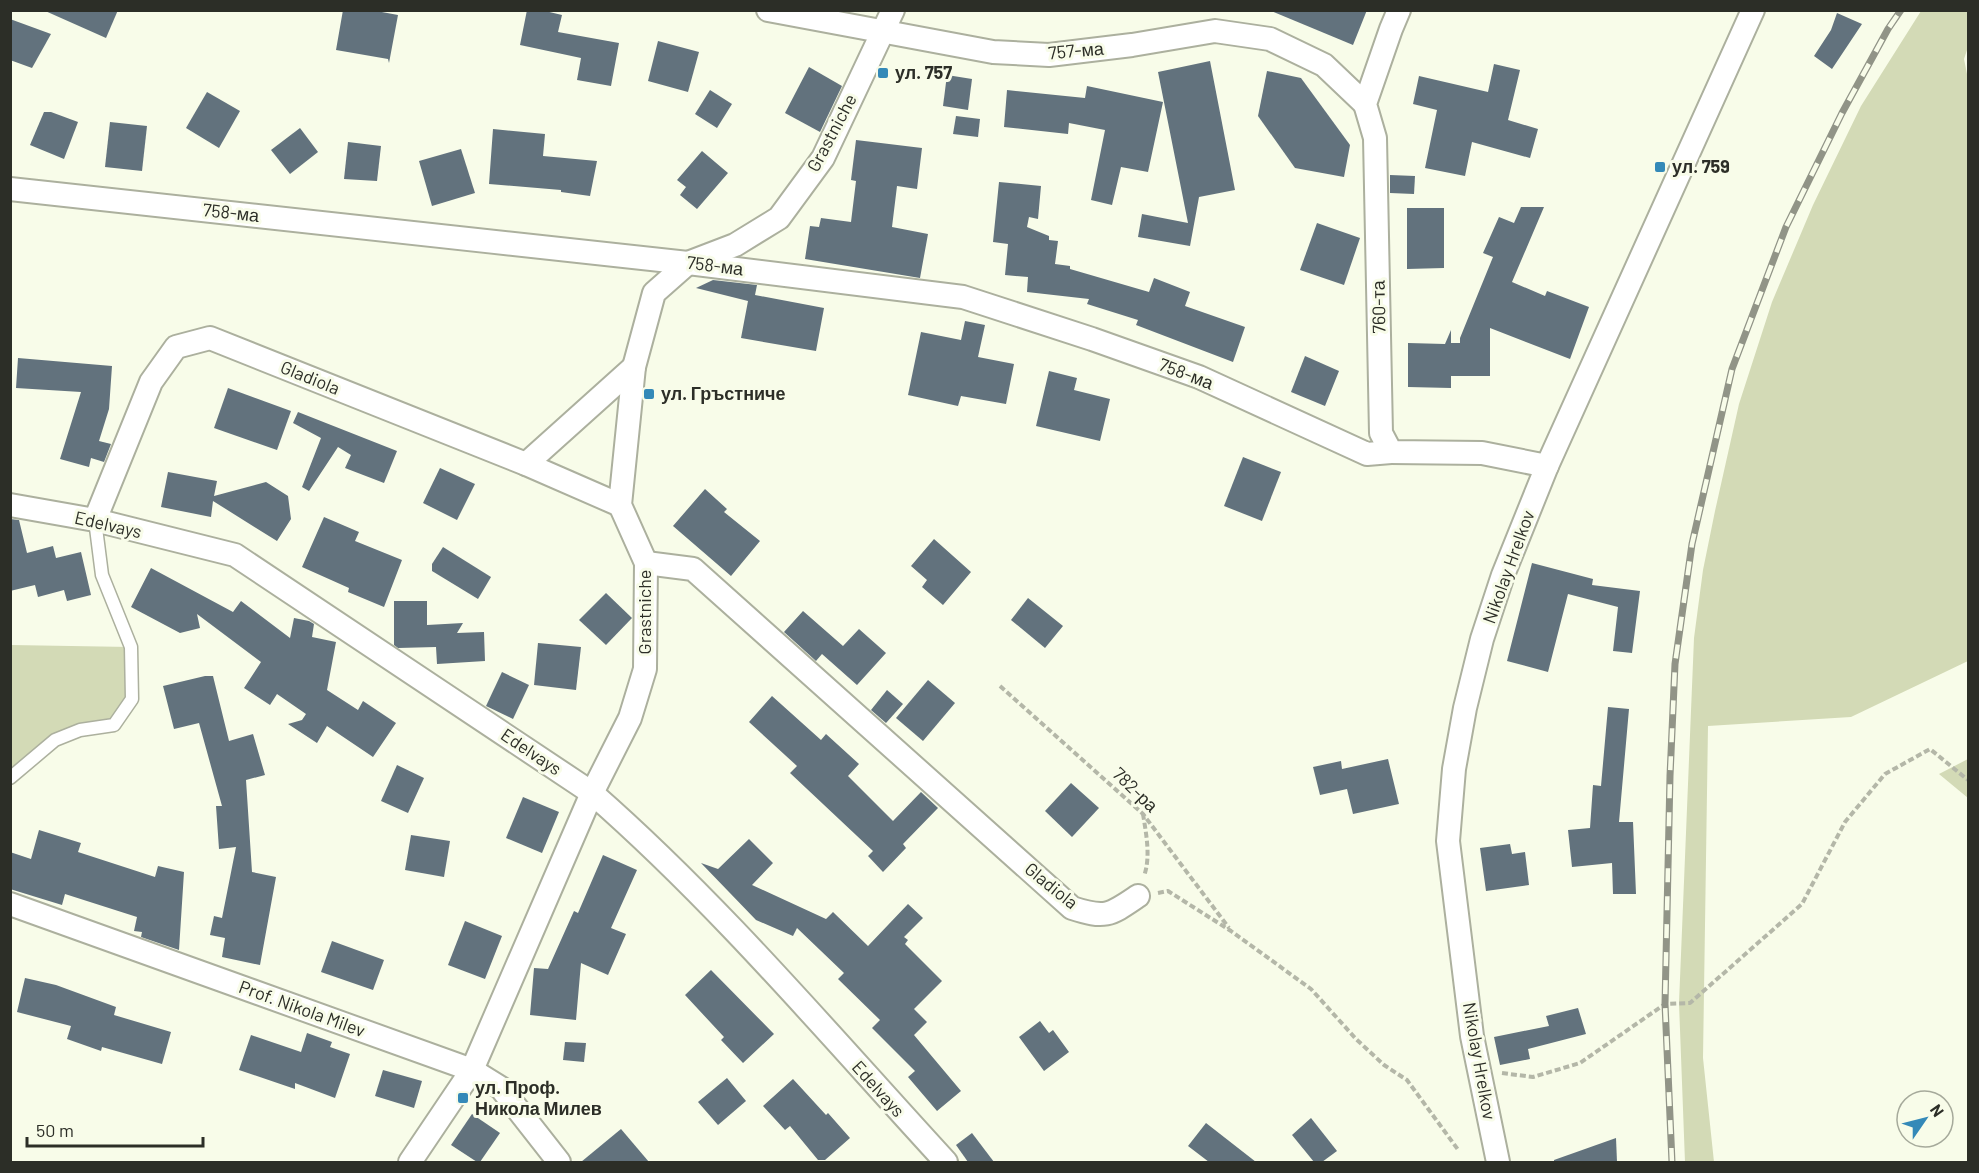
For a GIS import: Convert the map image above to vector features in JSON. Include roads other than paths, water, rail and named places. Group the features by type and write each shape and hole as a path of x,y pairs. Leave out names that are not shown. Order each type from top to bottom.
{"street":[{"name":"757-ма","path":"768,10 993,52 1049,55 1132,45 1215,31 1270,39 1324,65 1365,104"},
{"name":"Grastniche","path":"410,1162 472,1070 591,793 630,718 645,669 646,563 620,505 634,367 654,293 688,263 735,245 779,218 823,158 893,10"},
{"path":"1365,104 1390,29 1399,10"},
{"name":"Nikolay Hrelkov","path":"1498,1162 1472,1036 1448,841 1454,769 1465,708 1482,639 1503,575 1547,466 1753,10"},
{"name":"760-та","path":"1365,104 1375,138 1381,433 1391,452"},
{"name":"758-ма","path":"10,189 688,263 963,297 1199,377 1367,454 1391,452"},
{"name":"Gladiola","path":"95,520 151,382 176,347 210,338 526,464 620,505"},
{"path":"526,464 634,367"},
{"path":"1391,452 1482,453 1547,466"},
{"name":"Edelvays","path":"10,505 95,520 235,555 591,793 644,839 720,916 946,1162"},
{"name":"Gladiola","path":"646,563 693,569 1072,908 1094,915 1113,913 1138,896"},
{"name":"Prof. Nikola Milev","path":"10,904 472,1070 501,1088 559,1162"}],"lane":[{"path":"10,778 55,740 80,730 114,725 132,699 130,647 102,575 95,520"}],"railway":[{"path":"1672,1162 1665,1004 1670,776 1675,664 1692,544 1732,369 1786,227 1842,113 1888,29 1901,10"}],"place":[{"name":"ул. 757","path":"883,73"},
{"name":"ул. 759","path":"1660,167"},
{"name":"ул. Гръстниче","path":"649,394"},
{"name":"ул. Проф. Никола Милев","path":"463,1098"}]}
